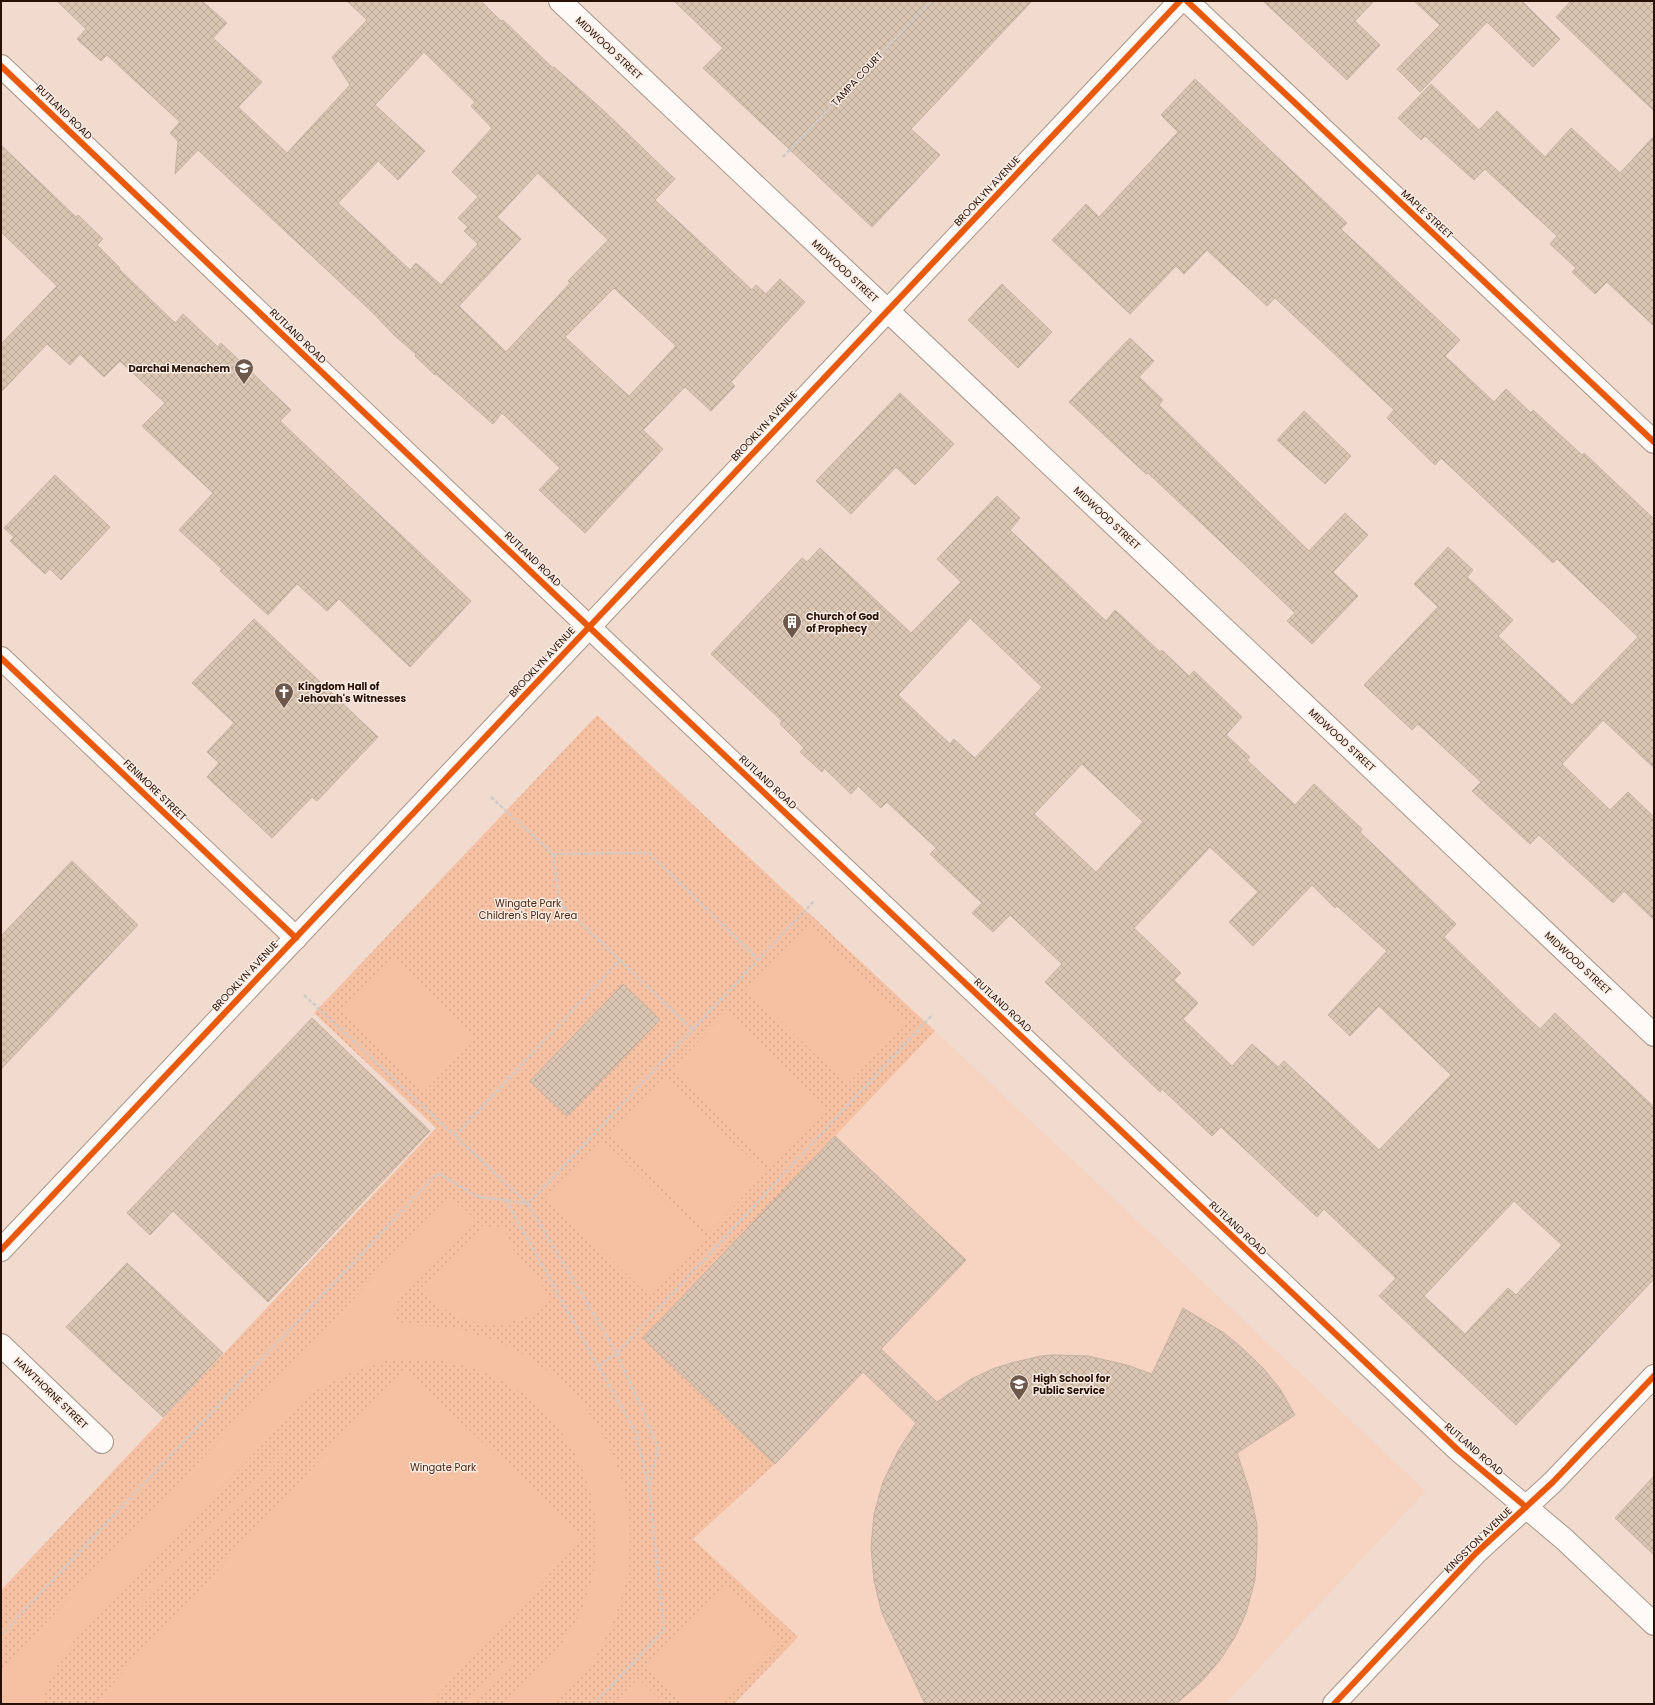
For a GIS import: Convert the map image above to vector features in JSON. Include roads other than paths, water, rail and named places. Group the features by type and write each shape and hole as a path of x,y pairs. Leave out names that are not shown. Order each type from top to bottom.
{"street":[{"name":"MIDWOOD STREET","path":"560,1 1654,1035"},
{"name":"BROOKLYN AVENUE","path":"1,1250 1180,1"},
{"name":"MAPLE STREET","path":"1187,1 1654,442"},
{"name":"RUTLAND ROAD","path":"1,66 1458,1450 1564,1539 1654,1624"},
{"name":"FENIMORE STREET","path":"1,658 296,938"},
{"name":"HAWTHORNE STREET","path":"1,1345 102,1442"},
{"name":"KINGSTON AVENUE","path":"1334,1704 1476,1553 1553,1482 1654,1376"}],"place":[{"name":"Darchai Menachem","path":"244,385"},
{"name":"Church of God of Prophecy","path":"792,639"},
{"name":"Kingdom Hall of Jehovah's Witnesses","path":"284,709"},
{"name":"High School for Public Service","path":"1019,1401"}],"park label":[{"name":"Wingate Park Children's Play Area","path":"528,908"},
{"name":"Wingate Park","path":"443,1467"}]}
